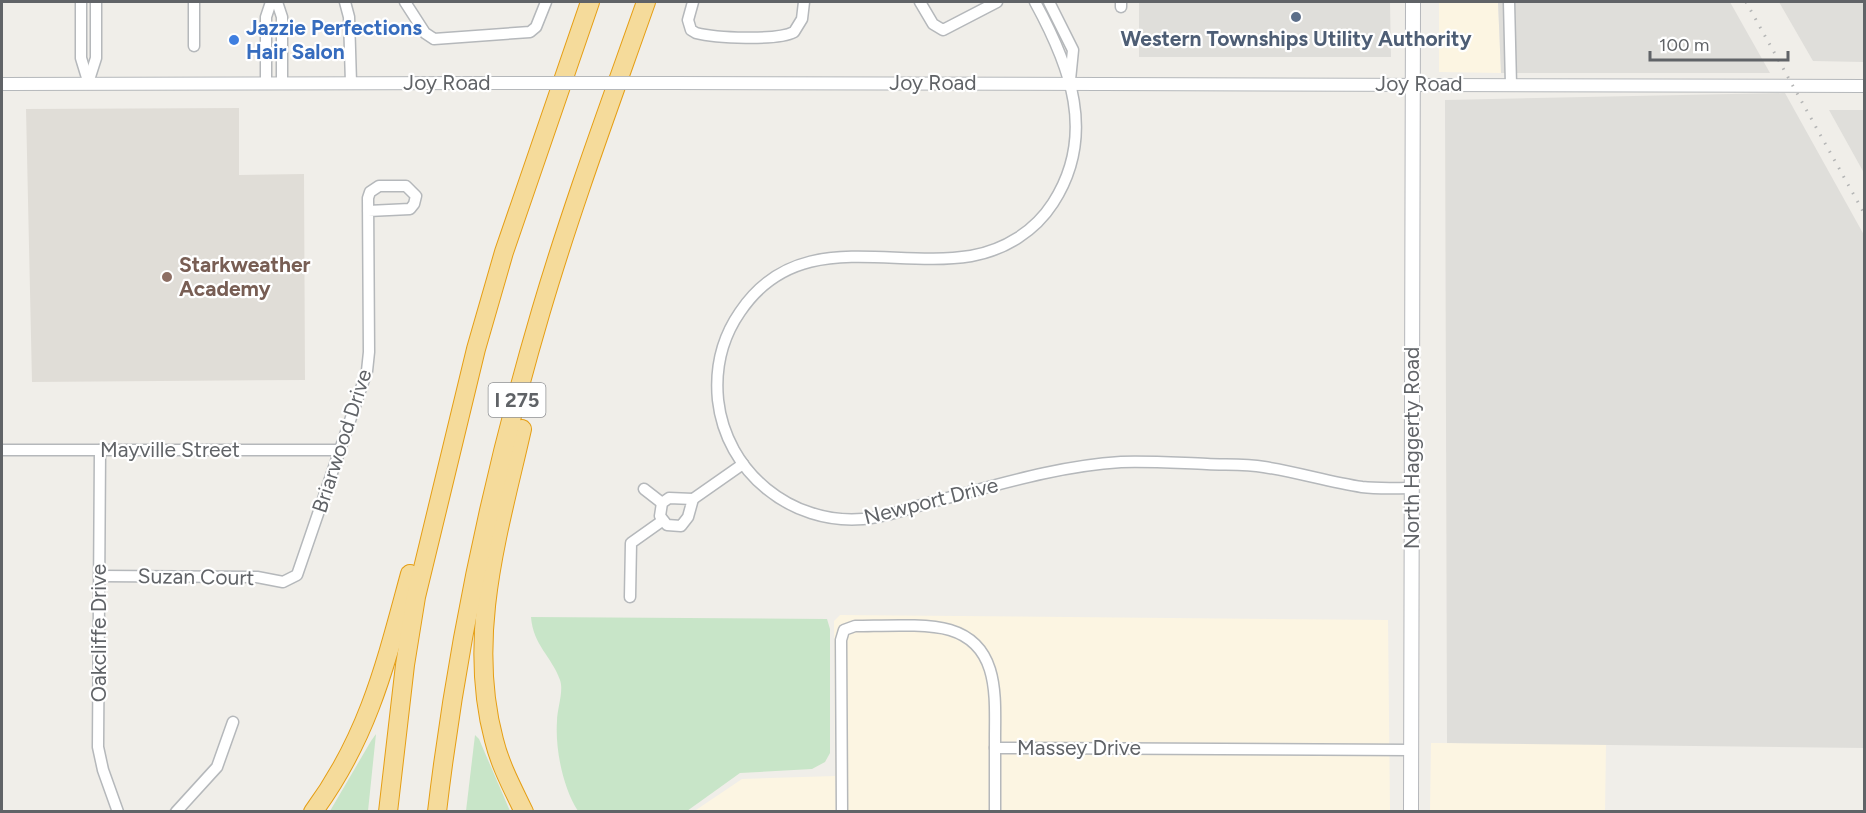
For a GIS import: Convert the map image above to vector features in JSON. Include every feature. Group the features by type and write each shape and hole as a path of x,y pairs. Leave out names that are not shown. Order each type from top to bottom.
{"highway":[{"name":"I 275","path":"388,812 406,654 416,597 450,456 504,252 591,2"},
{"name":"I 275","path":"437,812 455,683 490,507 541,311 646,2"},
{"path":"524,812 494,740 483,668 482,636 492,563 533,379 541,311"},
{"path":"313,812 342,768 375,700 433,489 450,456"}],"main road":[{"name":"North Haggerty Road","path":"1411,812 1413,2"}],"street":[{"path":"81,2 81,58 88,83"},
{"path":"88,83 96,58 96,2"},
{"path":"194,46 195,2"},
{"path":"266,83 266,17 271,2"},
{"path":"277,2 282,17 282,83"},
{"path":"345,2 350,17"},
{"path":"351,83 350,17 354,2"},
{"path":"405,2 425,33 441,40 530,32 536,27 546,2"},
{"path":"693,2 688,20 691,30 696,33 752,36 781,36 794,32 802,19 804,2"},
{"path":"920,2 933,24 943,30 997,2"},
{"path":"1035,2 1059,47 1070,83"},
{"path":"1049,2 1073,51 1070,83"},
{"path":"1509,2 1511,85"},
{"path":"81,15 96,15"},
{"name":"Joy Road","path":"2,84 1070,83 1864,86"},
{"name":"Newport Drive","path":"1070,83 1076,116 1073,160 1061,191 1048,211 1023,234 993,250 964,257 834,257 815,260 778,275 750,299 729,329 718,371 718,396 723,423 743,464 755,480 785,503 814,514 840,519 876,517 1047,472 1122,462 1254,466 1364,487 1412,488"},
{"name":"Briarwood Drive","path":"291,580 297,575 368,362 369,195 375,187 406,186 416,198 410,209 369,211"},
{"name":"Mayville Street","path":"2,450 339,450"},
{"name":"Oakcliffe Drive","path":"100,450 98,747 103,770 118,812"},
{"path":"693,499 688,517 681,526 672,527 662,521 659,510 662,503 669,498 693,499 743,464"},
{"path":"644,489 662,503"},
{"path":"630,597 631,543 662,521"},
{"name":"Suzan Court","path":"99,576 247,577 283,582 291,580"},
{"name":"Massey Drive","path":"842,812 841,640 848,627 942,628 959,633 972,641 987,659 994,679 995,748 1411,750"},
{"path":"176,812 217,767 233,722"},
{"path":"995,748 995,812"}],"shaded area":[{"path":"1139,2 1390,2 1391,57 1139,57"},
{"path":"1439,2 1498,2 1501,73 1439,72"},
{"path":"1498,2 1730,2 1770,73 1501,73"},
{"path":"1779,2 1864,2 1864,62 1813,61"},
{"path":"1785,93 1864,235 1864,748 1447,743 1445,100"},
{"name":"Starkweather Academy","path":"239,108 239,175 304,174 305,380 32,382 26,109"},
{"path":"1829,110 1864,110 1864,173"},
{"path":"840,615 1388,620 1390,811 693,812 742,779 835,776 834,621"},
{"path":"1431,743 1606,744 1605,811 1430,812"}],"green space":[{"path":"531,617 827,619 830,629 830,753 825,762 812,769 740,773 687,811 578,811 564,780 559,756 557,716 560,680 535,635"},
{"path":"376,734 368,811 330,811 371,741"},
{"path":"475,735 479,739 510,811 466,811"}],"railway":[{"path":"1746,2 1864,213"}],"place":[{"name":"Western Townships Utility Authority","path":"1296,17"},
{"name":"Jazzie Perfections Hair Salon","path":"234,40"},
{"name":"Starkweather Academy","path":"167,277"}]}
